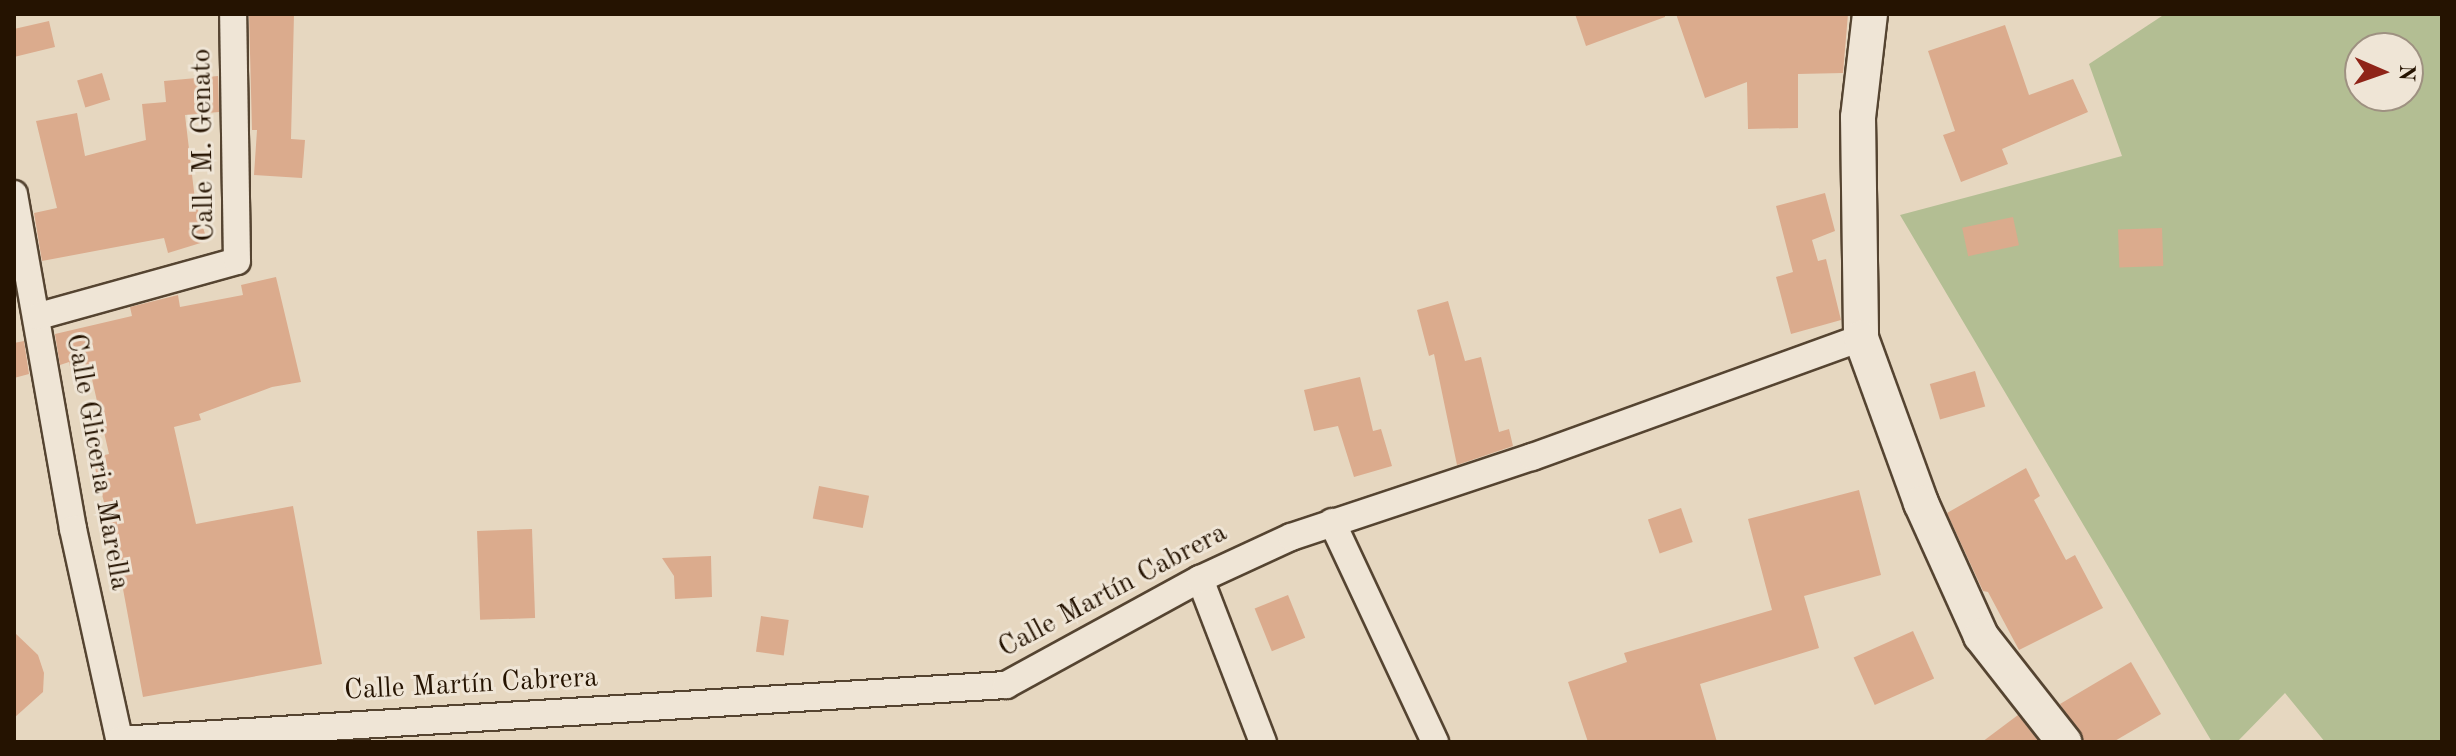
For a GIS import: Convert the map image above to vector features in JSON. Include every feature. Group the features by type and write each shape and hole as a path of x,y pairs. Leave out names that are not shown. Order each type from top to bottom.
{"street":[{"name":"Calle M. Genato","path":"39,316 237,261 233,14"},
{"path":"1870,14 1858,117 1861,338 1921,503 1981,636 2064,742"},
{"name":"Calle Gliceria Marella","path":"14,194 39,316 73,529 119,741"},
{"name":"Calle Martín Cabrera","path":"119,741 1006,685 1200,579 1332,522 1532,457 1861,338"},
{"path":"1332,522 1435,742"},
{"path":"1200,579 1263,742"}],"green space":[{"path":"2165,14 2442,14 2442,742 2325,742 2285,693 2237,742 2212,742 1900,215 2122,156 2089,64"}],"building":[{"path":"249,14 294,14 291,139 305,140 302,178 254,175 257,130 252,130"},
{"path":"1575,14 1665,14 1665,17 1586,46"},
{"path":"1676,14 1848,14 1843,73 1798,74 1798,128 1748,129 1747,82 1705,98"},
{"path":"49,21 55,47 14,57 14,29"},
{"path":"2005,25 2029,95 2073,79 2088,112 2002,149 2008,164 1961,182 1943,135 1955,131 1928,51"},
{"path":"102,73 110,100 85,107 77,81"},
{"path":"218,76 219,112 185,115 195,200 207,241 168,253 164,238 42,261 34,213 57,208 36,121 77,113 85,156 146,140 142,104 166,102 164,81"},
{"path":"1825,193 1835,231 1812,240 1818,261 1826,259 1841,320 1791,334 1776,277 1793,272 1776,206"},
{"path":"2013,217 2019,245 1968,256 1962,228"},
{"path":"2162,228 2163,266 2119,268 2118,230"},
{"path":"276,277 301,382 272,387 199,414 201,420 174,427 196,524 293,506 322,664 143,697 113,535 92,458 109,454 89,366 71,371 69,362 60,365 55,334 132,316 130,307 178,295 180,307 243,295 241,285"},
{"path":"1448,301 1465,361 1481,357 1499,432 1509,429 1513,446 1457,465 1434,354 1429,356 1417,310"},
{"path":"24,341 29,374 14,378 14,343"},
{"path":"1975,371 1985,407 1940,420 1930,384"},
{"path":"1360,377 1373,431 1381,429 1392,466 1354,477 1338,426 1314,431 1304,390"},
{"path":"2026,468 2040,496 2034,500 2066,560 2075,555 2103,608 2019,650 1988,592 1983,591 1947,513"},
{"path":"819,486 869,496 863,528 813,518"},
{"path":"1859,490 1881,575 1804,596 1819,648 1700,684 1717,742 1588,742 1568,682 1627,662 1624,653 1772,610 1748,519"},
{"path":"1681,508 1693,542 1660,553 1648,519"},
{"path":"532,529 535,618 480,620 477,531"},
{"path":"711,556 712,597 675,599 674,576 662,558"},
{"path":"1288,595 1305,638 1272,651 1255,608"},
{"path":"761,616 789,620 784,656 756,652"},
{"path":"1913,631 1934,679 1875,705 1854,657"},
{"path":"14,632 38,655 44,673 43,692 14,718"},
{"path":"2131,662 2161,714 2113,742 2084,742 2060,704"},
{"path":"2018,715 2039,742 1982,742"}]}
